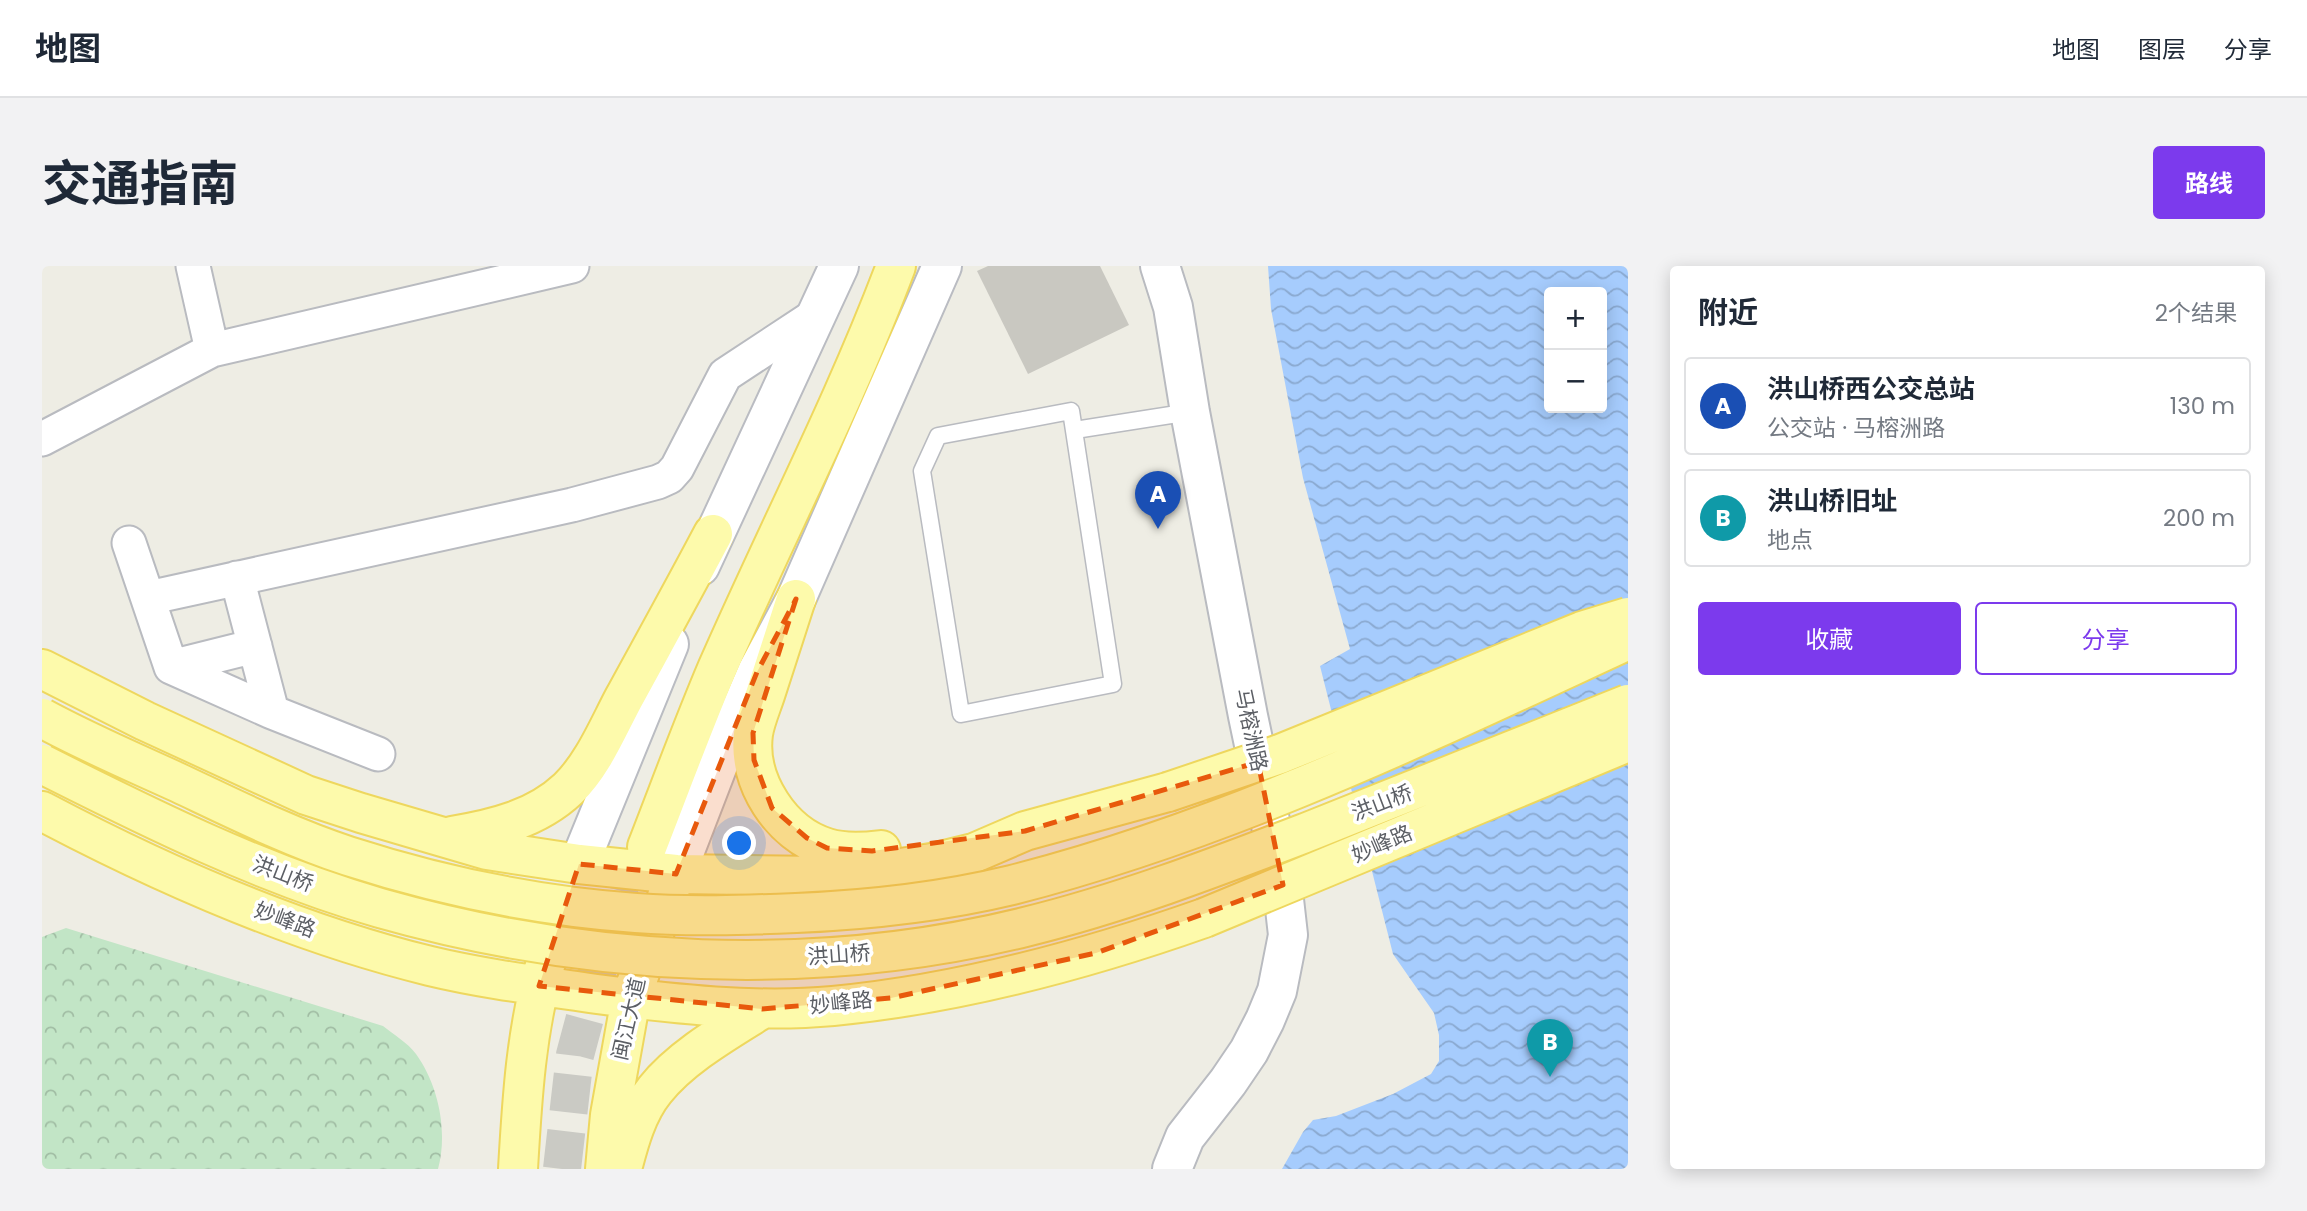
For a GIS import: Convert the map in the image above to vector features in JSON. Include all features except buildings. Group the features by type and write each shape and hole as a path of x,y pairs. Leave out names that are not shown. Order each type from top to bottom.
{"main road":[{"path":"518,1169 529,1043 538,986 558,922 713,534 839,266"},
{"path":"880,266 730,602 639,844 812,466 895,266"},
{"path":"676,874 757,672 796,599 942,266"},
{"name":"马榕洲路","path":"1160,266 1173,307 1190,412 1248,716 1281,873 1288,935 1277,991 1265,1020 1249,1051 1228,1082 1185,1138 1172,1169"},
{"path":"443,837 490,830 520,819 544,807 569,788 601,743 713,534"},
{"path":"796,599 753,733 754,760 761,786 772,807 788,824 827,848 847,851 912,846 1025,831 1168,792 1280,754 1582,631 1628,617"},
{"path":"42,718 286,833 348,856 460,885 517,898 636,913 699,916 820,912 944,899 1010,885 1070,869 1184,832 1366,761 1628,640"},
{"path":"42,668 145,721 306,795 487,850 579,864 676,874 824,876 883,871 937,862 974,853 1025,831"},
{"name":"洪山桥","path":"42,764 267,869 378,907 450,926 501,938 613,954 735,959 793,958 883,952 958,941 1079,913 1192,877 1256,853 1628,704"},
{"name":"妙峰路","path":"42,811 122,852 212,892 353,944 429,966 538,986 631,998 762,1009 832,1006 891,998 1006,976 1096,953 1204,918 1628,742"},
{"name":"闽江大道","path":"605,1169 618,1058 631,998 676,874"},
{"path":"622,1169 634,1128 654,1090 699,1051 762,1009"}],"street":[{"path":"193,266 212,350"},
{"path":"42,439 212,350 572,266"},
{"path":"148,598 572,506 658,482 669,477 677,468 725,375 813,317"},
{"path":"129,542 171,667 272,712 378,754"},
{"path":"237,578 272,712"},
{"path":"171,667 255,646"}],"lane":[{"path":"1071,411 1074,430 1113,684 961,714 922,471 938,436 1071,411"},
{"path":"1074,430 1190,412"}],"highlighted area":[{"path":"796,599 753,733 754,760 772,808 807,838 827,848 872,851 1025,831 1258,762 1283,885 1096,953 891,998 762,1009 539,986 579,864 676,874 757,672"}],"green space":[{"path":"66,928 383,1026 413,1050 431,1080 441,1125 438,1169 42,1169 42,937"}],"water":[{"path":"1268,266 1628,266 1628,1169 1282,1169 1313,1120 1336,1116 1393,1094 1431,1074 1439,1061 1439,1035 1434,1013 1393,954 1320,666 1350,649 1303,478 1271,309"}],"tunnel":[{"path":"562,1169 575,1055 632,841"}],"place":[{"name":"洪山桥西公交总站","path":"1158,529"},
{"name":"洪山桥旧址","path":"1550,1077"}]}
